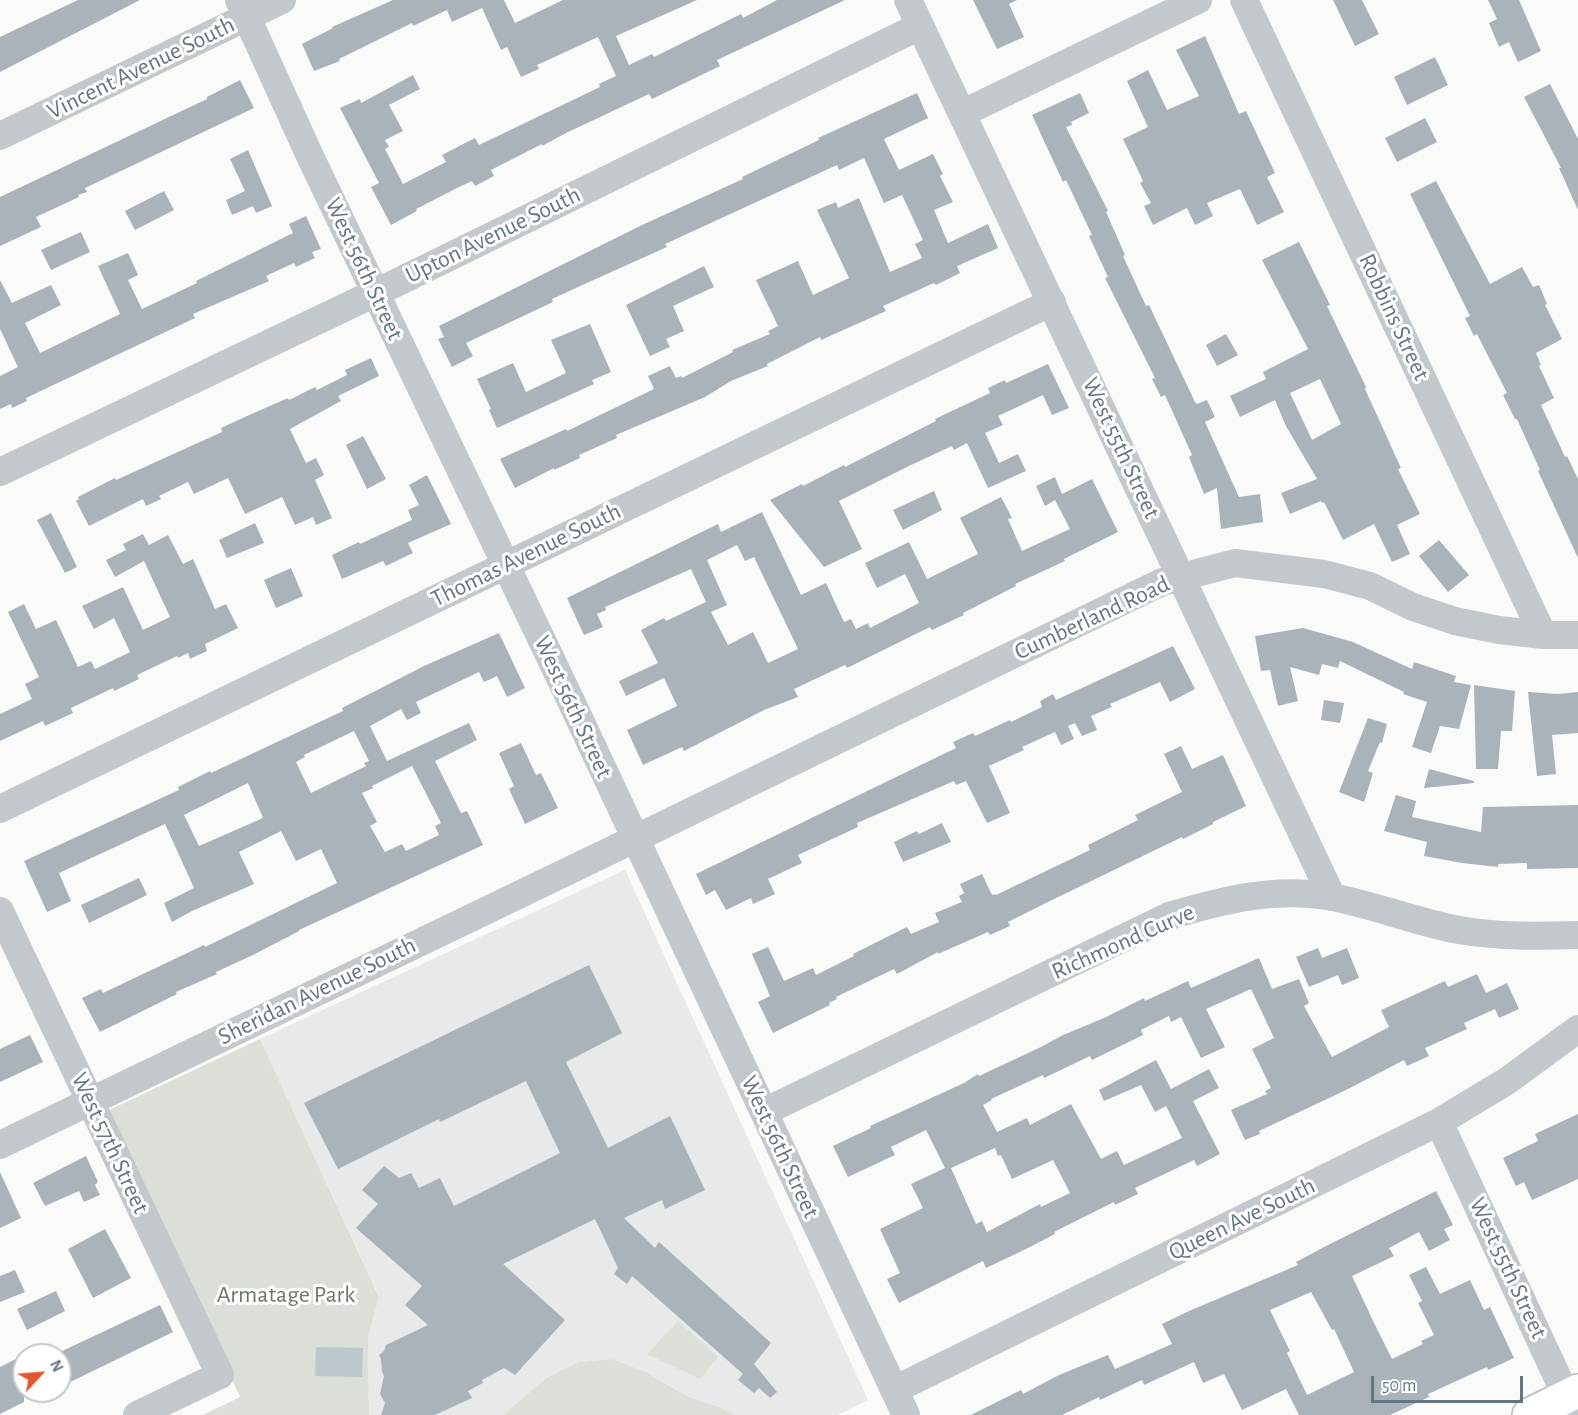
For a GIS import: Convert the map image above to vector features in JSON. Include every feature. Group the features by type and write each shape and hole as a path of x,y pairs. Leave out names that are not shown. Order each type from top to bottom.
{"main road":[{"path":"1529,1415 1573,1401"}],"street":[{"name":"Vincent Avenue South","path":"0,136 243,8 282,0"},
{"name":"West 55th Street","path":"908,0 1332,897"},
{"path":"963,113 1198,0"},
{"name":"Robbins Street","path":"1244,0 1543,635"},
{"name":"West 56th Street","path":"243,8 375,293 900,1403"},
{"name":"Upton Avenue South","path":"0,472 375,293 920,26"},
{"name":"Thomas Avenue South","path":"0,809 1052,302"},
{"name":"Cumberland Road","path":"635,839 1162,582 1235,563 1324,574 1370,586 1413,607 1455,621 1499,630 1543,635 1578,635"},
{"name":"Sheridan Avenue South","path":"0,1145 635,839"},
{"name":"Richmond Curve","path":"764,1112 1169,916 1222,901 1274,893 1332,897 1460,930 1534,936 1578,935"},
{"name":"West 57th Street","path":"0,911 220,1375 137,1415"},
{"name":"Queen Ave South","path":"900,1403 1439,1122 1507,1081 1578,1029"},
{"name":"West 55th Street","path":"1439,1122 1573,1401"}],"shaded area":[{"path":"625,870 868,1400 838,1415 734,1415 722,1408 686,1396 646,1372 612,1359 579,1362 546,1378 503,1415 369,1415 368,1337 379,1296 260,1039"},
{"path":"316,1347 363,1348 362,1377 315,1376"}],"green space":[{"name":"Armatage Park","path":"260,1039 379,1297 368,1337 369,1415 203,1415 240,1397 109,1110"},
{"path":"678,1321 718,1357 700,1379 647,1354"},
{"path":"612,1359 646,1372 686,1396 722,1408 734,1415 503,1415 546,1378 579,1362"}],"building":[{"path":"78,0 140,0 0,72 0,37"},
{"path":"393,0 504,0 515,23 563,0 697,0 616,36 629,65 652,54 654,57 741,14 743,18 777,0 845,0 717,60 720,66 652,99 649,94 542,146 542,144 491,170 494,176 475,186 472,181 459,187 391,225 371,187 379,183 340,108 360,99 361,103 413,75 420,89 389,105 403,131 385,140 389,147 385,149 403,184 446,162 442,155 475,138 479,145 600,87 599,84 616,76 598,37 537,65 539,69 521,77 507,47 501,50 482,8 452,22 447,10 413,26 412,23 339,59 340,61 314,71 302,44 332,27"},
{"path":"973,0 1017,0 1009,4 1024,37 997,49"},
{"path":"1333,0 1362,0 1379,34 1355,46"},
{"path":"1488,0 1519,0 1541,51 1518,62 1509,42 1499,47 1489,23 1497,19"},
{"path":"1205,36 1239,114 1246,111 1275,173 1267,177 1284,212 1257,225 1240,189 1207,203 1213,216 1195,225 1187,208 1153,225 1144,206 1151,203 1140,183 1143,181 1123,139 1148,127 1127,81 1148,70 1167,110 1199,96 1176,50"},
{"path":"1435,57 1448,85 1407,105 1394,77"},
{"path":"240,80 254,108 85,188 87,192 78,195 79,197 36,217 41,227 0,246 0,197 207,99"},
{"path":"1550,84 1578,139 1578,210 1559,168 1561,168 1524,97"},
{"path":"917,93 928,118 884,139 899,170 933,154 943,174 940,176 953,202 934,210 948,243 988,224 998,248 957,266 960,273 883,306 886,311 821,340 820,337 767,364 768,366 731,381 705,397 616,435 617,438 579,455 580,458 554,470 554,468 515,488 500,459 566,429 567,431 654,389 648,376 670,366 676,378 681,376 682,378 733,352 732,350 770,334 768,331 778,326 756,280 798,261 813,295 849,278 817,210 836,202 838,208 859,198 890,272 922,258 915,244 923,240 902,195 884,203 864,158 839,170 837,165 665,244 667,247 552,299 553,302 466,343 473,356 452,367 438,339 444,337 439,326 642,225 743,179 742,177 819,140 818,138"},
{"path":"1080,93 1089,113 1066,127 1108,211 1106,212 1125,255 1123,256 1146,306 1149,305 1195,402 1197,404 1207,400 1215,417 1205,422 1239,497 1260,494 1263,522 1221,529 1217,488 1204,494 1189,457 1192,455 1165,395 1161,397 1152,379 1155,378 1105,278 1108,277 1089,236 1092,235 1066,180 1063,182 1032,115"},
{"path":"1425,118 1437,142 1397,162 1385,138"},
{"path":"248,150 272,206 256,213 253,206 232,215 226,200 245,191 230,159"},
{"path":"1436,181 1490,284 1522,267 1533,287 1539,285 1547,304 1545,305 1562,339 1536,353 1541,365 1539,366 1554,398 1541,405 1578,479 1578,558 1517,419 1503,395 1507,393 1477,334 1474,336 1465,318 1470,316 1410,194"},
{"path":"164,191 174,210 135,230 125,211"},
{"path":"306,216 321,249 312,252 315,258 296,267 294,263 266,276 269,281 193,314 195,318 26,398 27,401 12,408 11,404 0,409 0,376 18,367 0,329 0,280 12,303 51,285 61,305 25,323 40,353 120,314 98,266 128,253 138,275 128,280 142,309 293,233 289,224"},
{"path":"81,232 90,252 51,270 41,250"},
{"path":"1299,242 1330,305 1327,306 1366,387 1401,468 1398,469 1420,514 1397,525 1410,554 1392,562 1374,524 1343,540 1324,502 1321,501 1290,514 1281,493 1317,479 1286,426 1275,400 1240,417 1230,396 1266,379 1263,372 1308,349 1262,260","holes":["1320,379 1341,424 1312,440 1290,393"]},
{"path":"704,266 714,287 673,306 684,331 666,339 670,347 650,356 626,305"},
{"path":"590,324 611,372 592,380 594,384 497,428 477,379 513,363 526,392 566,373 551,340"},
{"path":"1226,334 1238,355 1217,366 1206,345"},
{"path":"371,358 379,376 338,396 341,401 290,429 306,463 316,458 324,475 315,480 332,518 316,525 313,517 295,525 282,497 245,514 228,478 194,494 188,482 159,496 161,499 146,506 143,499 89,526 76,501 78,497 115,478 116,480 222,432 221,428 247,416 315,387 317,390 347,375 345,370"},
{"path":"1048,364 1069,408 1052,415 1043,395 998,416 1003,425 985,433 999,463 1018,454 1026,471 988,488 967,443 954,450 952,446 911,465 839,501 862,549 824,567 770,500 844,465 845,467 936,421 935,419 990,393 988,388 1005,380 1006,383"},
{"path":"363,436 386,479 367,489 346,445"},
{"path":"427,475 451,524 408,543 413,553 386,566 383,561 342,579 332,555 412,520 408,510 419,505 409,485"},
{"path":"1055,477 1062,494 1092,479 1118,532 1064,559 1065,561 1015,584 1016,586 963,613 964,615 932,630 930,627 847,668 845,665 794,689 798,697 764,710 684,751 682,747 643,765 627,730 677,706 664,678 626,696 619,681 658,663 641,630 664,618 666,621 706,602 691,569 605,607 606,610 597,614 603,627 584,635 567,598 718,524 721,532 762,512 801,595 826,583 844,622 851,619 856,629 868,623 870,628 919,603 905,574 877,588 865,563 909,542 927,579 978,554 960,518 1001,497 1012,518 1008,519 1022,551 1070,529 1055,500 1045,506 1036,486","holes":["737,545 745,561 754,557 798,649 768,663 753,632 728,645 711,612 727,605 707,560"]},
{"path":"934,491 942,510 903,530 893,510"},
{"path":"51,513 77,567 65,573 37,520"},
{"path":"255,523 264,543 227,558 219,540"},
{"path":"143,534 149,545 168,535 183,564 193,559 215,609 226,604 238,628 205,644 207,651 190,659 188,653 178,658 177,656 137,675 139,679 114,691 113,688 71,708 73,713 45,726 43,721 0,741 0,714 32,699 25,684 39,677 8,612 24,604 36,629 56,620 78,667 91,661 95,669 130,652 114,618 94,629 82,606 123,587 143,630 170,617 144,561 115,577 106,560 126,550 123,544"},
{"path":"1439,540 1469,575 1448,592 1419,556"},
{"path":"291,568 303,596 276,608 264,580"},
{"path":"1303,628 1353,642 1412,669 1414,662 1456,676 1454,682 1471,685 1459,729 1440,726 1431,753 1412,747 1427,702 1403,694 1404,692 1340,661 1338,668 1322,664 1319,675 1290,667 1298,701 1278,706 1270,670 1261,671 1255,636"},
{"path":"499,633 525,688 507,697 497,676 484,682 479,672 416,702 421,713 407,720 401,709 370,726 387,761 469,723 477,740 435,761 461,813 467,811 483,845 299,930 100,1032 82,998 101,989 103,993 204,945 205,947 337,883 321,849 296,861 281,831 239,852 254,884 172,922 164,903 194,888 165,824 59,873 71,901 47,912 24,861 179,790 178,787 210,771 211,773 343,711 342,708 424,666","holes":["354,731 369,761 364,763 366,766 311,793 296,762 305,757 304,755","412,766 441,823 435,826 439,835 406,851 402,844 385,852 370,826 377,822 362,793 373,788 372,786","248,783 263,818 199,846 184,815"]},
{"path":"1173,646 1195,689 1170,702 1160,682 1110,704 1112,707 1091,716 1097,730 1082,736 1075,723 1068,726 1074,739 1061,745 1055,732 1022,747 1024,750 989,766 1010,813 987,823 966,781 956,785 954,781 857,823 858,827 798,855 802,863 768,879 775,894 753,904 751,898 726,910 715,890 706,895 696,874 956,748 953,742 973,733 975,736 1010,720 1011,722 1042,707 1040,701 1053,694 1056,700"},
{"path":"1474,685 1515,691 1512,731 1501,731 1498,769 1476,769"},
{"path":"1528,692 1558,694 1578,692 1578,733 1552,735 1556,774 1537,776"},
{"path":"1324,700 1344,703 1340,723 1321,720"},
{"path":"1368,718 1387,724 1382,743 1380,742 1368,771 1373,773 1364,802 1339,792"},
{"path":"521,743 536,775 541,773 558,808 525,824 509,789 514,786 499,753"},
{"path":"1181,746 1192,769 1223,755 1246,806 1183,839 1182,837 1008,922 1010,926 990,935 988,932 938,954 938,952 897,974 894,969 836,997 837,999 829,1003 830,1005 773,1033 758,1002 770,996 752,954 768,947 784,981 813,968 816,975 907,927 911,934 939,922 935,913 962,902 959,896 964,893 960,884 982,874 992,895 996,895 1090,850 1088,845 1138,820 1135,815 1182,792 1164,754"},
{"path":"1429,769 1474,781 1474,783 1424,788"},
{"path":"1396,795 1416,801 1412,817 1481,832 1483,807 1578,805 1578,868 1527,869 1527,863 1498,864 1498,867 1424,856 1427,842 1384,831"},
{"path":"942,823 951,842 903,862 894,842"},
{"path":"139,878 147,895 89,923 81,905"},
{"path":"1318,948 1322,958 1347,948 1359,978 1342,985 1338,975 1309,987 1296,957"},
{"path":"1259,958 1272,989 1299,979 1309,1003 1304,1006 1332,1057 1389,1027 1381,1010 1445,981 1448,987 1477,974 1486,993 1507,983 1519,1009 1499,1018 1495,1009 1464,1023 1467,1029 1425,1048 1429,1056 1407,1066 1404,1060 1245,1140 1231,1110 1267,1094 1265,1091 1271,1088 1252,1049 1274,1038 1251,989 1206,1009 1225,1047 1201,1058 1181,1017 1171,1022 1169,1016 1141,1030 1143,1035 1092,1060 1090,1056 1044,1078 1043,1075 991,1099 983,1105 997,1132 1027,1118 1030,1125 1071,1104 1101,1159 1117,1151 1124,1165 1182,1138 1166,1106 1155,1112 1141,1085 1104,1101 1099,1090 1156,1060 1171,1089 1209,1069 1219,1088 1193,1101 1220,1154 1197,1166 1194,1160 1135,1188 1138,1194 1115,1205 1114,1202 1054,1232 1055,1234 1026,1249 986,1268 983,1261 899,1303 887,1279 900,1273 880,1229 923,1208 911,1184 945,1168 926,1130 891,1147 895,1155 848,1177 833,1146 871,1128 870,1126 964,1083 978,1074 979,1076 1144,998 1145,1001 1188,981 1191,988","holes":["995,1148 998,1156 1001,1155 1012,1179 1053,1160 1070,1193 1041,1207 1040,1204 987,1232 982,1221 976,1224 951,1168"]},
{"path":"589,965 622,1033 566,1062 608,1148 670,1116 705,1190 665,1209 662,1200 624,1218 655,1248 659,1242 771,1343 754,1364 777,1392 770,1398 759,1388 754,1393 738,1380 743,1374 632,1276 627,1284 614,1274 618,1268 595,1219 503,1264 565,1320 515,1375 504,1368 468,1391 472,1398 435,1415 381,1415 385,1403 380,1394 384,1376 379,1355 384,1351 386,1345 428,1325 405,1305 422,1286 356,1228 378,1204 362,1190 384,1166 399,1178 411,1173 419,1188 440,1178 454,1206 560,1153 526,1081 440,1122 439,1119 338,1169 304,1103"},
{"path":"30,1035 43,1062 0,1082 0,1049"},
{"path":"1578,1114 1578,1179 1532,1200 1524,1182 1516,1186 1503,1158 1538,1141 1535,1134"},
{"path":"86,1156 98,1182 95,1185 100,1195 84,1202 79,1191 45,1206 33,1183"},
{"path":"0,1172 21,1218 0,1228"},
{"path":"1436,1191 1453,1225 1444,1229 1450,1240 1429,1251 1419,1232 1389,1248 1394,1256 1352,1276 1392,1359 1423,1344 1421,1341 1434,1335 1418,1303 1422,1301 1409,1275 1426,1267 1440,1294 1470,1280 1484,1310 1490,1307 1514,1358 1488,1370 1487,1367 1428,1394 1429,1397 1390,1415 1299,1415 1286,1389 1242,1410 1224,1374 1203,1383 1194,1362 1144,1385 1142,1380 1100,1400 1099,1397 1062,1415 971,1415 1021,1390 1023,1394 1059,1375 1108,1355 1115,1369 1172,1344 1162,1324 1298,1265 1296,1262","holes":["1311,1292 1332,1330 1334,1329 1354,1372 1307,1395 1287,1353 1290,1351 1270,1310"]},
{"path":"105,1229 131,1278 93,1298 68,1249"},
{"path":"15,1270 25,1292 0,1302 0,1276"},
{"path":"56,1291 65,1311 27,1330 17,1309"},
{"path":"160,1305 173,1332 72,1381 72,1346"},
{"path":"12,1361 12,1403 22,1403 0,1414 0,1367"}]}
